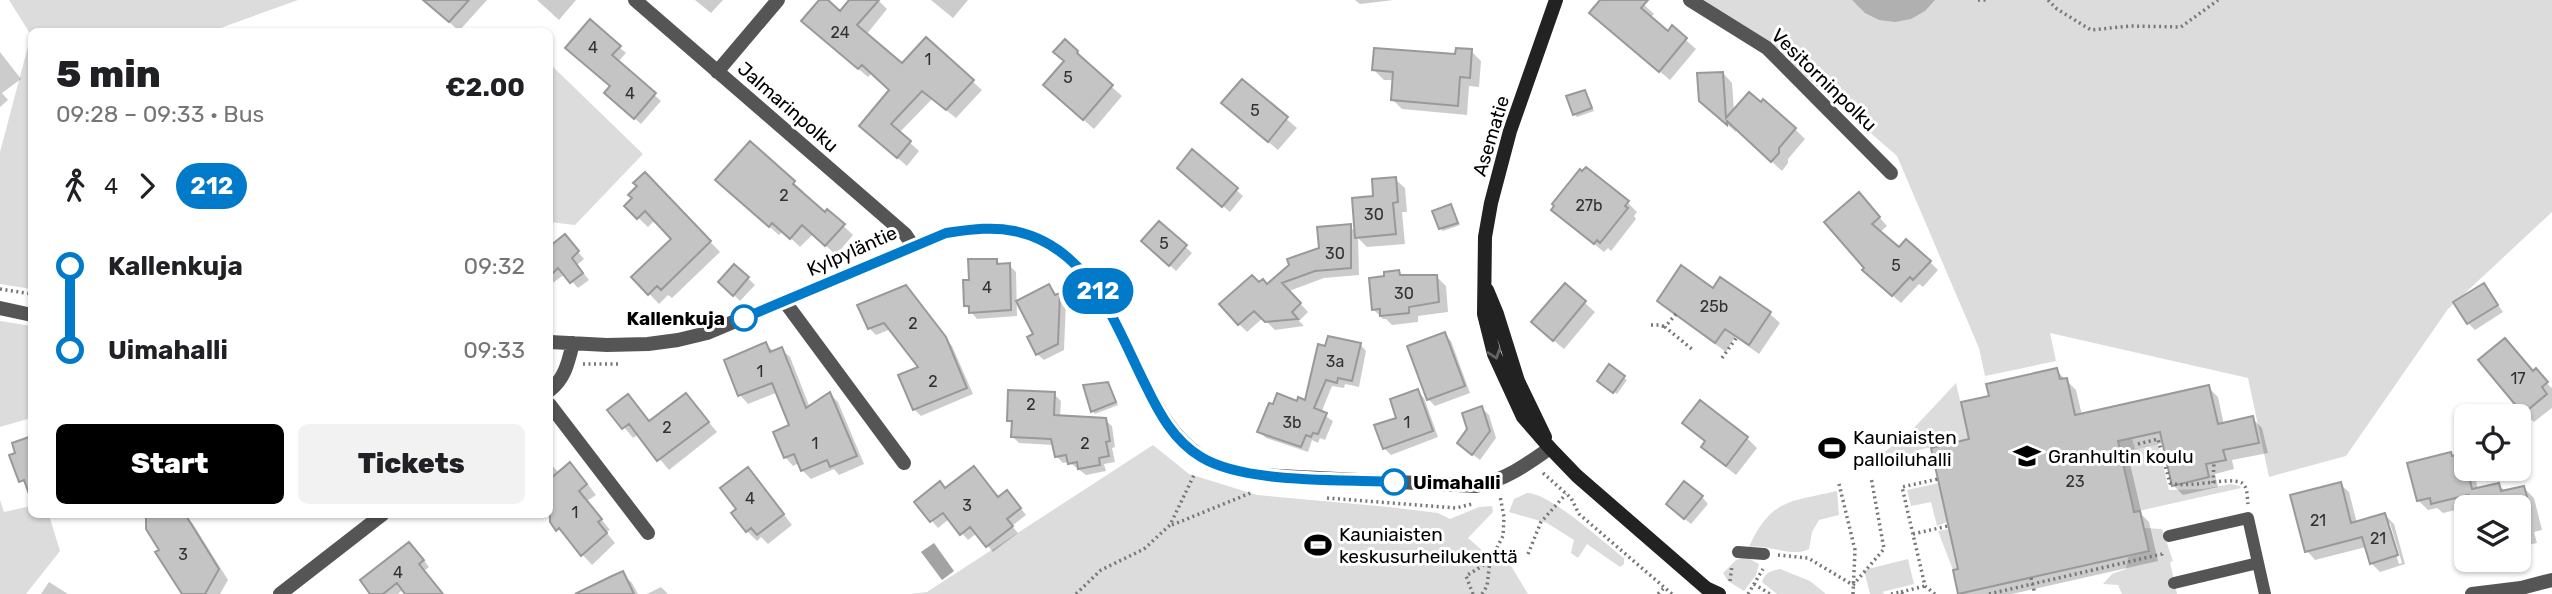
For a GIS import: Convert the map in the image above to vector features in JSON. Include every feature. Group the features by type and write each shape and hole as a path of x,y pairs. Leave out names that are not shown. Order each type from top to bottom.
{"street":[{"name":"Jalmarinpolku","path":"635,0 905,234 913,246"},
{"path":"717,72 778,0"},
{"name":"Asematie","path":"1556,0 1510,131 1494,193 1486,237 1486,287 1518,381 1550,448 1577,476 1716,590"},
{"name":"Vesitorninpolku","path":"1690,0 1767,48 1891,173"},
{"name":"Kylpyläntie","path":"553,342 621,345 678,340 722,327 785,302 946,233 981,229 1015,231 1050,245 1075,262 1095,286 1157,407 1175,436 1200,457 1229,469 1259,475 1476,486 1500,480 1550,448"},
{"path":"785,302 904,463"},
{"path":"0,309 28,314"},
{"path":"553,388 561,381 573,344"},
{"path":"553,409 648,533"},
{"path":"280,594 378,518"},
{"path":"2472,594 2521,588 2552,580"}],"lane":[{"path":"2169,536 2248,519 2265,594"},
{"path":"1735,556 1764,554"},
{"path":"2174,583 2258,563"}],"path":[{"path":"1978,0 1986,0"},
{"path":"2048,0 2091,30 2130,26 2181,27 2218,0"},
{"path":"0,289 28,293"},
{"path":"1665,327 1676,314"},
{"path":"1651,325 1665,327 1693,350"},
{"path":"1722,358 1737,337"},
{"path":"568,363 630,363"},
{"path":"2138,444 2158,439 2170,483 2196,486 2231,480 2245,487 2248,500"},
{"path":"1532,460 1566,494 1579,514 1672,594"},
{"path":"2213,483 2216,465"},
{"path":"1170,525 1197,470"},
{"path":"1853,585 1884,549 1871,477"},
{"path":"1935,594 1925,586 1902,487 1938,479"},
{"path":"1839,484 1855,550 1853,594"},
{"path":"1076,594 1101,570 1144,549 1170,525 1258,490"},
{"path":"1528,554 1541,522 1566,494"},
{"path":"1482,594 1487,586 1490,561 1503,536 1504,517 1500,496"},
{"path":"1913,534 1948,526"},
{"path":"1989,594 2162,554 2169,536"},
{"path":"1748,594 1763,568 1764,554 1808,558 1853,585"},
{"path":"1716,590 1735,556"},
{"path":"1473,594 1466,576 1490,561"},
{"path":"2031,578 2035,594"},
{"path":"1754,584 1770,594"},
{"path":"1891,594 1925,586"},
{"path":"1658,594 1665,587"}],"shaded area":[{"path":"9,0 298,0 220,28 28,28 28,30"},
{"path":"1701,0 2552,0 2552,212 2448,309 2346,456 2269,477 2248,378 2050,333 2056,361 1985,376 1979,348 1897,156 1767,43"},
{"path":"28,46 28,289 0,284 0,152"},
{"path":"553,67 643,154 575,225 553,222"},
{"path":"0,321 28,325 28,419 0,427"},
{"path":"1956,383 1969,439 1918,450 1918,455 1866,467 1912,430"},
{"path":"2132,438 2135,449 2158,444 2169,490 2203,489 2231,484 2241,488 2134,512 2118,441"},
{"path":"1153,445 1189,474 1257,495 1438,513 1450,519 1479,507 1492,506 1493,512 1468,538 1484,552 1508,561 1528,594 911,594 927,592"},
{"path":"1939,483 1947,522 1937,526 1931,502 1911,506 1907,490"},
{"path":"1837,491 1839,515 1819,520 1812,532 1809,549 1787,552 1749,547 1765,520 1783,505"},
{"path":"1527,493 1537,495 1562,509 1624,558 1624,564 1620,567 1587,544 1578,558 1571,553 1574,540 1547,523 1509,512 1514,499"},
{"path":"0,500 4,512 28,507 28,518 50,518 60,551 26,594 0,594"},
{"path":"2144,528 2162,529 2173,561 2170,562 2177,594 2122,594 2118,585 2103,584 2112,574 2126,569 2128,557 2149,551"},
{"path":"1949,529 1956,560 1962,568 1953,570 1938,531"},
{"path":"934,543 954,571 942,580 921,552"},
{"path":"1742,558 1759,564 1756,575 1744,591 1728,581 1723,573 1736,560"},
{"path":"1908,559 1914,584 1882,592 1885,594 1870,594 1864,570"},
{"path":"1780,569 1810,581 1826,594 1777,594 1762,582 1771,571"}],"building":[{"path":"423,0 469,0 449,22"},
{"path":"819,0 828,0 840,11 849,0 879,0 857,25 902,63 926,37 974,80 946,110 922,91 891,124 911,141 897,158 859,126 889,90 862,65 858,69 801,21"},
{"path":"1600,0 1648,0 1641,8 1668,31 1672,25 1687,38 1659,72 1589,13"},
{"path":"590,19 621,46 612,55 656,93 634,119 604,93 610,86 565,48"},
{"path":"1065,39 1113,85 1083,120 1043,85 1064,61 1053,52"},
{"path":"1374,48 1455,54 1456,48 1472,49 1470,78 1460,77 1458,106 1391,100 1393,72 1372,70"},
{"path":"1723,72 1726,118 1749,92 1761,102 1763,99 1796,128 1771,162 1727,121 1727,125 1699,101 1697,73"},
{"path":"1242,79 1288,117 1268,142 1221,103"},
{"path":"1585,90 1592,108 1573,115 1566,96"},
{"path":"750,141 825,212 827,209 845,224 825,246 802,225 790,239 772,223 769,227 715,180"},
{"path":"1192,149 1238,188 1222,207 1177,168"},
{"path":"1586,167 1629,201 1625,206 1628,208 1600,243 1597,240 1594,244 1551,210 1554,206 1552,204 1580,169 1582,171"},
{"path":"645,172 711,241 661,290 657,286 648,295 631,277 671,239 645,211 637,219 624,206 632,198 628,195 637,186 633,183"},
{"path":"1396,177 1398,202 1393,203 1396,234 1355,238 1352,198 1373,196 1372,179"},
{"path":"1859,192 1880,217 1872,224 1899,247 1906,239 1931,261 1913,280 1910,277 1892,296 1862,270 1864,268 1824,222"},
{"path":"1451,204 1458,223 1439,229 1432,211"},
{"path":"1159,221 1187,245 1169,266 1141,241"},
{"path":"1351,224 1351,268 1315,271 1282,283 1301,303 1292,312 1298,319 1265,322 1254,311 1238,325 1219,304 1252,275 1259,282 1263,279 1267,284 1289,265 1287,259 1319,248 1317,227"},
{"path":"565,234 579,251 572,258 583,273 570,283 558,268 553,273 553,244"},
{"path":"968,259 997,259 997,264 1010,263 1011,310 969,313 969,306 964,306 963,280 969,280"},
{"path":"734,264 749,277 733,296 718,282"},
{"path":"1681,265 1713,288 1720,277 1771,312 1749,345 1725,329 1715,343 1657,301"},
{"path":"1399,270 1400,275 1437,275 1439,302 1409,307 1409,313 1380,316 1380,309 1372,310 1369,278"},
{"path":"1565,283 1586,301 1553,341 1531,322"},
{"path":"2484,283 2498,305 2467,324 2453,302"},
{"path":"1049,284 1055,295 1060,293 1058,344 1036,355 1027,337 1033,334 1016,301"},
{"path":"906,285 946,337 967,388 913,410 898,375 918,367 884,323 868,329 857,305"},
{"path":"1445,332 1465,386 1427,400 1407,346"},
{"path":"1328,336 1361,343 1352,381 1338,378 1337,383 1326,380 1314,408 1327,413 1318,434 1313,433 1311,437 1306,435 1301,447 1257,432 1269,403 1273,404 1277,393 1297,401 1298,397 1305,400 1318,344 1325,346"},
{"path":"2505,338 2533,371 2536,368 2548,382 2542,387 2547,394 2531,407 2531,404 2515,404 2478,360"},
{"path":"766,342 770,352 782,347 806,408 830,392 857,456 830,467 827,460 801,471 794,454 784,458 773,432 789,425 772,383 738,396 724,360"},
{"path":"1609,364 1625,376 1613,393 1597,381"},
{"path":"2057,368 2060,379 2067,378 2075,415 2209,385 2218,424 2253,416 2259,443 2223,450 2226,460 2206,464 2209,477 2172,486 2160,432 2118,441 2134,512 2140,511 2149,551 1958,594 1953,570 1958,569 1931,448 1969,439 1961,402 1989,396 1986,384"},
{"path":"1108,382 1116,402 1091,412 1083,385"},
{"path":"1418,389 1433,431 1383,449 1374,425 1396,418 1390,399"},
{"path":"1008,390 1055,392 1054,415 1106,418 1110,441 1106,442 1109,456 1099,458 1100,465 1078,469 1077,462 1068,464 1066,455 1055,457 1051,439 1011,437 1012,421 1007,421"},
{"path":"686,393 709,422 657,461 629,424 622,429 607,410 628,394 649,421"},
{"path":"1700,400 1748,437 1726,466 1701,447 1705,441 1682,423"},
{"path":"1482,406 1490,431 1472,455 1457,443 1467,429 1462,413"},
{"path":"28,437 28,491 24,480 19,482 9,455 15,453 12,443"},
{"path":"2451,452 2454,455 2454,481 2470,481 2472,489 2499,483 2501,491 2524,486 2526,495 2454,495 2454,498 2431,504 2430,498 2417,501 2407,463"},
{"path":"570,462 587,484 579,491 602,519 598,522 607,533 581,556 559,528 556,531 550,522 550,518 553,518 553,476"},
{"path":"974,466 998,497 1007,490 1021,508 1007,519 1013,526 986,547 970,527 960,535 943,513 930,522 914,502 940,481 945,488"},
{"path":"748,467 784,514 757,535 751,528 746,532 731,513 736,509 720,488"},
{"path":"1684,481 1703,496 1684,519 1666,504"},
{"path":"2341,482 2351,523 2385,513 2398,555 2370,564 2362,537 2305,552 2290,495"},
{"path":"146,518 187,518 219,569 205,594 182,594 155,552 159,550 146,529"},
{"path":"409,542 424,560 419,564 443,594 405,594 397,583 383,594 370,594 360,580"},
{"path":"623,571 634,594 575,594 612,576"}],"bus line":[{"name":"212","path":"744,318 946,233 981,229 1015,231 1050,245 1075,262 1095,286 1157,407 1175,436 1200,457 1229,469 1259,475 1394,482"}],"place":[{"name":"Kallenkuja","path":"744,318"},
{"name":"Kauniaisten palloiluhalli","path":"1832,448"},
{"name":"Granhultin koulu","path":"2027,456"},
{"name":"Uimahalli","path":"1394,482"},
{"name":"Kauniaisten keskusurheilukenttä","path":"1318,545"}]}
